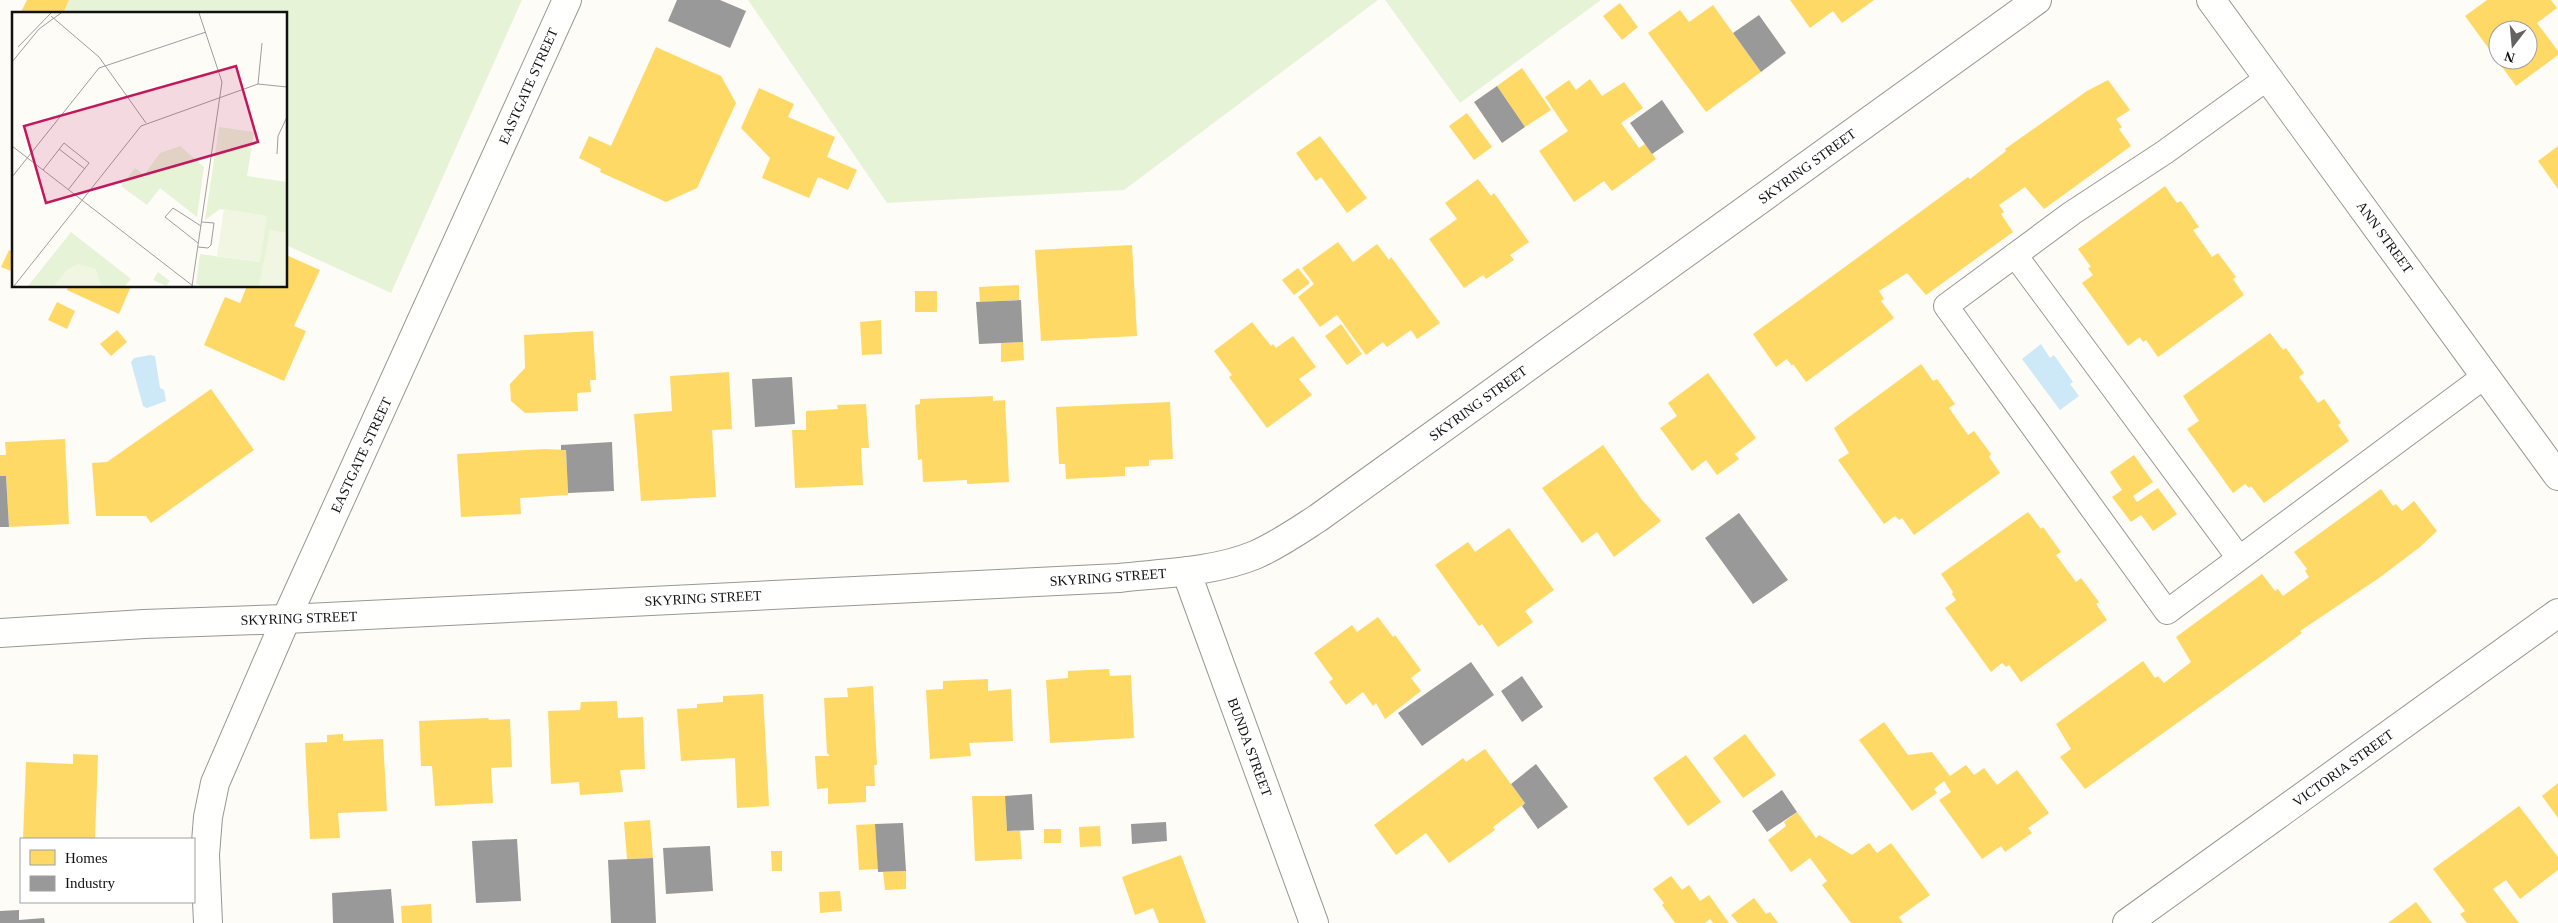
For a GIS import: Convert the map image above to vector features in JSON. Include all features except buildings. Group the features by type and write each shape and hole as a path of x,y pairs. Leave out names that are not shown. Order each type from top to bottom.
{"street":[{"name":"EASTGATE STREET","path":"208,923 206,855 208,817 216,783 286,620 567,0"},
{"name":"SKYRING STREET","path":"0,633 144,624 286,620 1119,578 1186,571 1254,555 1286,539 1318,518 2037,0"},
{"name":"ANN STREET","path":"2211,0 2558,476"},
{"name":"BUNDA STREET","path":"1186,571 1314,923"},
{"name":"VICTORIA STREET","path":"2127,923 2558,613"}],"lane":[{"path":"2268,78 2165,152 2072,213 1946,306 2167,612 2486,376"},
{"path":"2015,255 2239,558"}],"green space":[{"path":"69,0 522,0 391,293 288,246 288,12 64,12"},
{"path":"748,0 1378,0 1124,190 887,203"},
{"path":"1385,0 1601,0 1460,103"}],"water":[{"path":"2041,344 2050,358 2054,355 2073,382 2070,384 2079,396 2060,410 2022,359"},
{"path":"155,356 160,388 164,390 166,401 147,408 143,406 131,362 134,358"}]}
